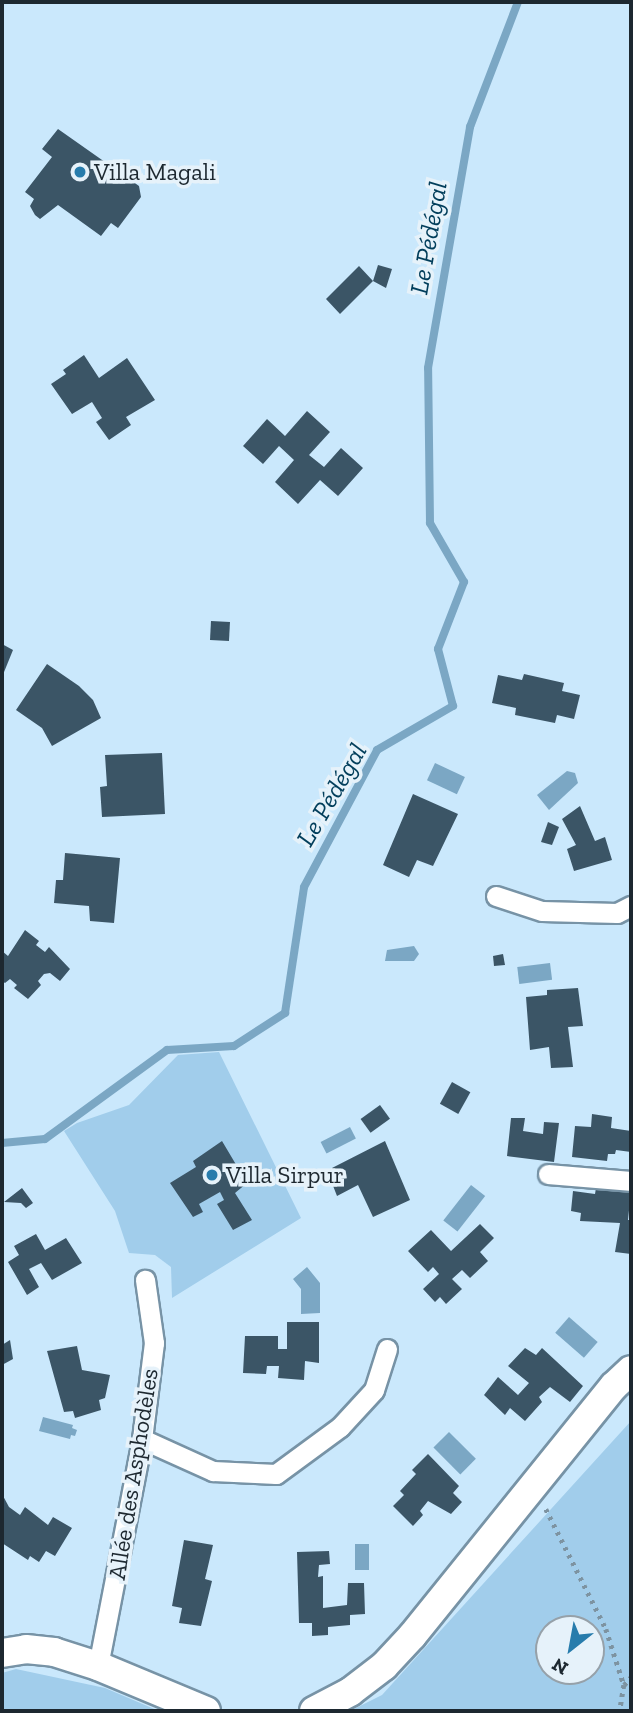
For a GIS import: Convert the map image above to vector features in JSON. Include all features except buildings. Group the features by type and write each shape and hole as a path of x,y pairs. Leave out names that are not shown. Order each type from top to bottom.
{"street":[{"path":"496,896 542,911 617,913 631,906"},
{"path":"548,1174 631,1181"},
{"name":"Allée des Asphodèles","path":"98,1666 142,1439 154,1343 145,1280"},
{"path":"142,1439 213,1471 276,1474 340,1427 374,1390 387,1349"},
{"path":"314,1711 330,1705 383,1666 412,1636 614,1386 631,1370"},
{"path":"534,1487 631,1392"},
{"path":"2,1653 26,1649 54,1653 98,1666 206,1711"}],"path":[{"path":"534,1487 606,1629 624,1685 620,1711"},
{"path":"624,1685 631,1677"}],"shaded area":[{"path":"435,763 465,777 457,794 427,780"},
{"path":"567,771 575,773 578,783 549,810 537,795"},
{"path":"414,946 419,954 414,961 385,961 387,950"},
{"path":"550,963 552,980 519,984 517,967"},
{"path":"219,1052 301,1218 172,1298 171,1267 155,1255 129,1253 115,1211 64,1131 77,1123 129,1105 178,1055"},
{"path":"350,1127 356,1139 326,1154 321,1142"},
{"path":"471,1185 485,1196 457,1232 443,1220"},
{"path":"307,1267 320,1283 320,1313 301,1314 301,1289 293,1279"},
{"path":"569,1317 598,1342 584,1358 555,1333"},
{"path":"43,1417 73,1425 72,1428 77,1430 75,1436 71,1435 70,1439 39,1431"},
{"path":"631,1421 631,1711 350,1711 382,1695"},
{"path":"449,1432 476,1459 460,1474 433,1448"},
{"path":"355,1544 369,1544 369,1570 355,1570"},
{"path":"16,1669 105,1688 159,1711 2,1711 2,1673"}],"waterway":[{"name":"Le Pédégal","path":"2,1143 45,1139 167,1050 234,1046 285,1013 304,887 377,750 453,706 438,649 464,582 430,523 428,368 470,127 518,2"}],"place":[{"name":"Villa Magali","path":"80,172"},
{"name":"Villa Sirpur","path":"212,1175"}]}
